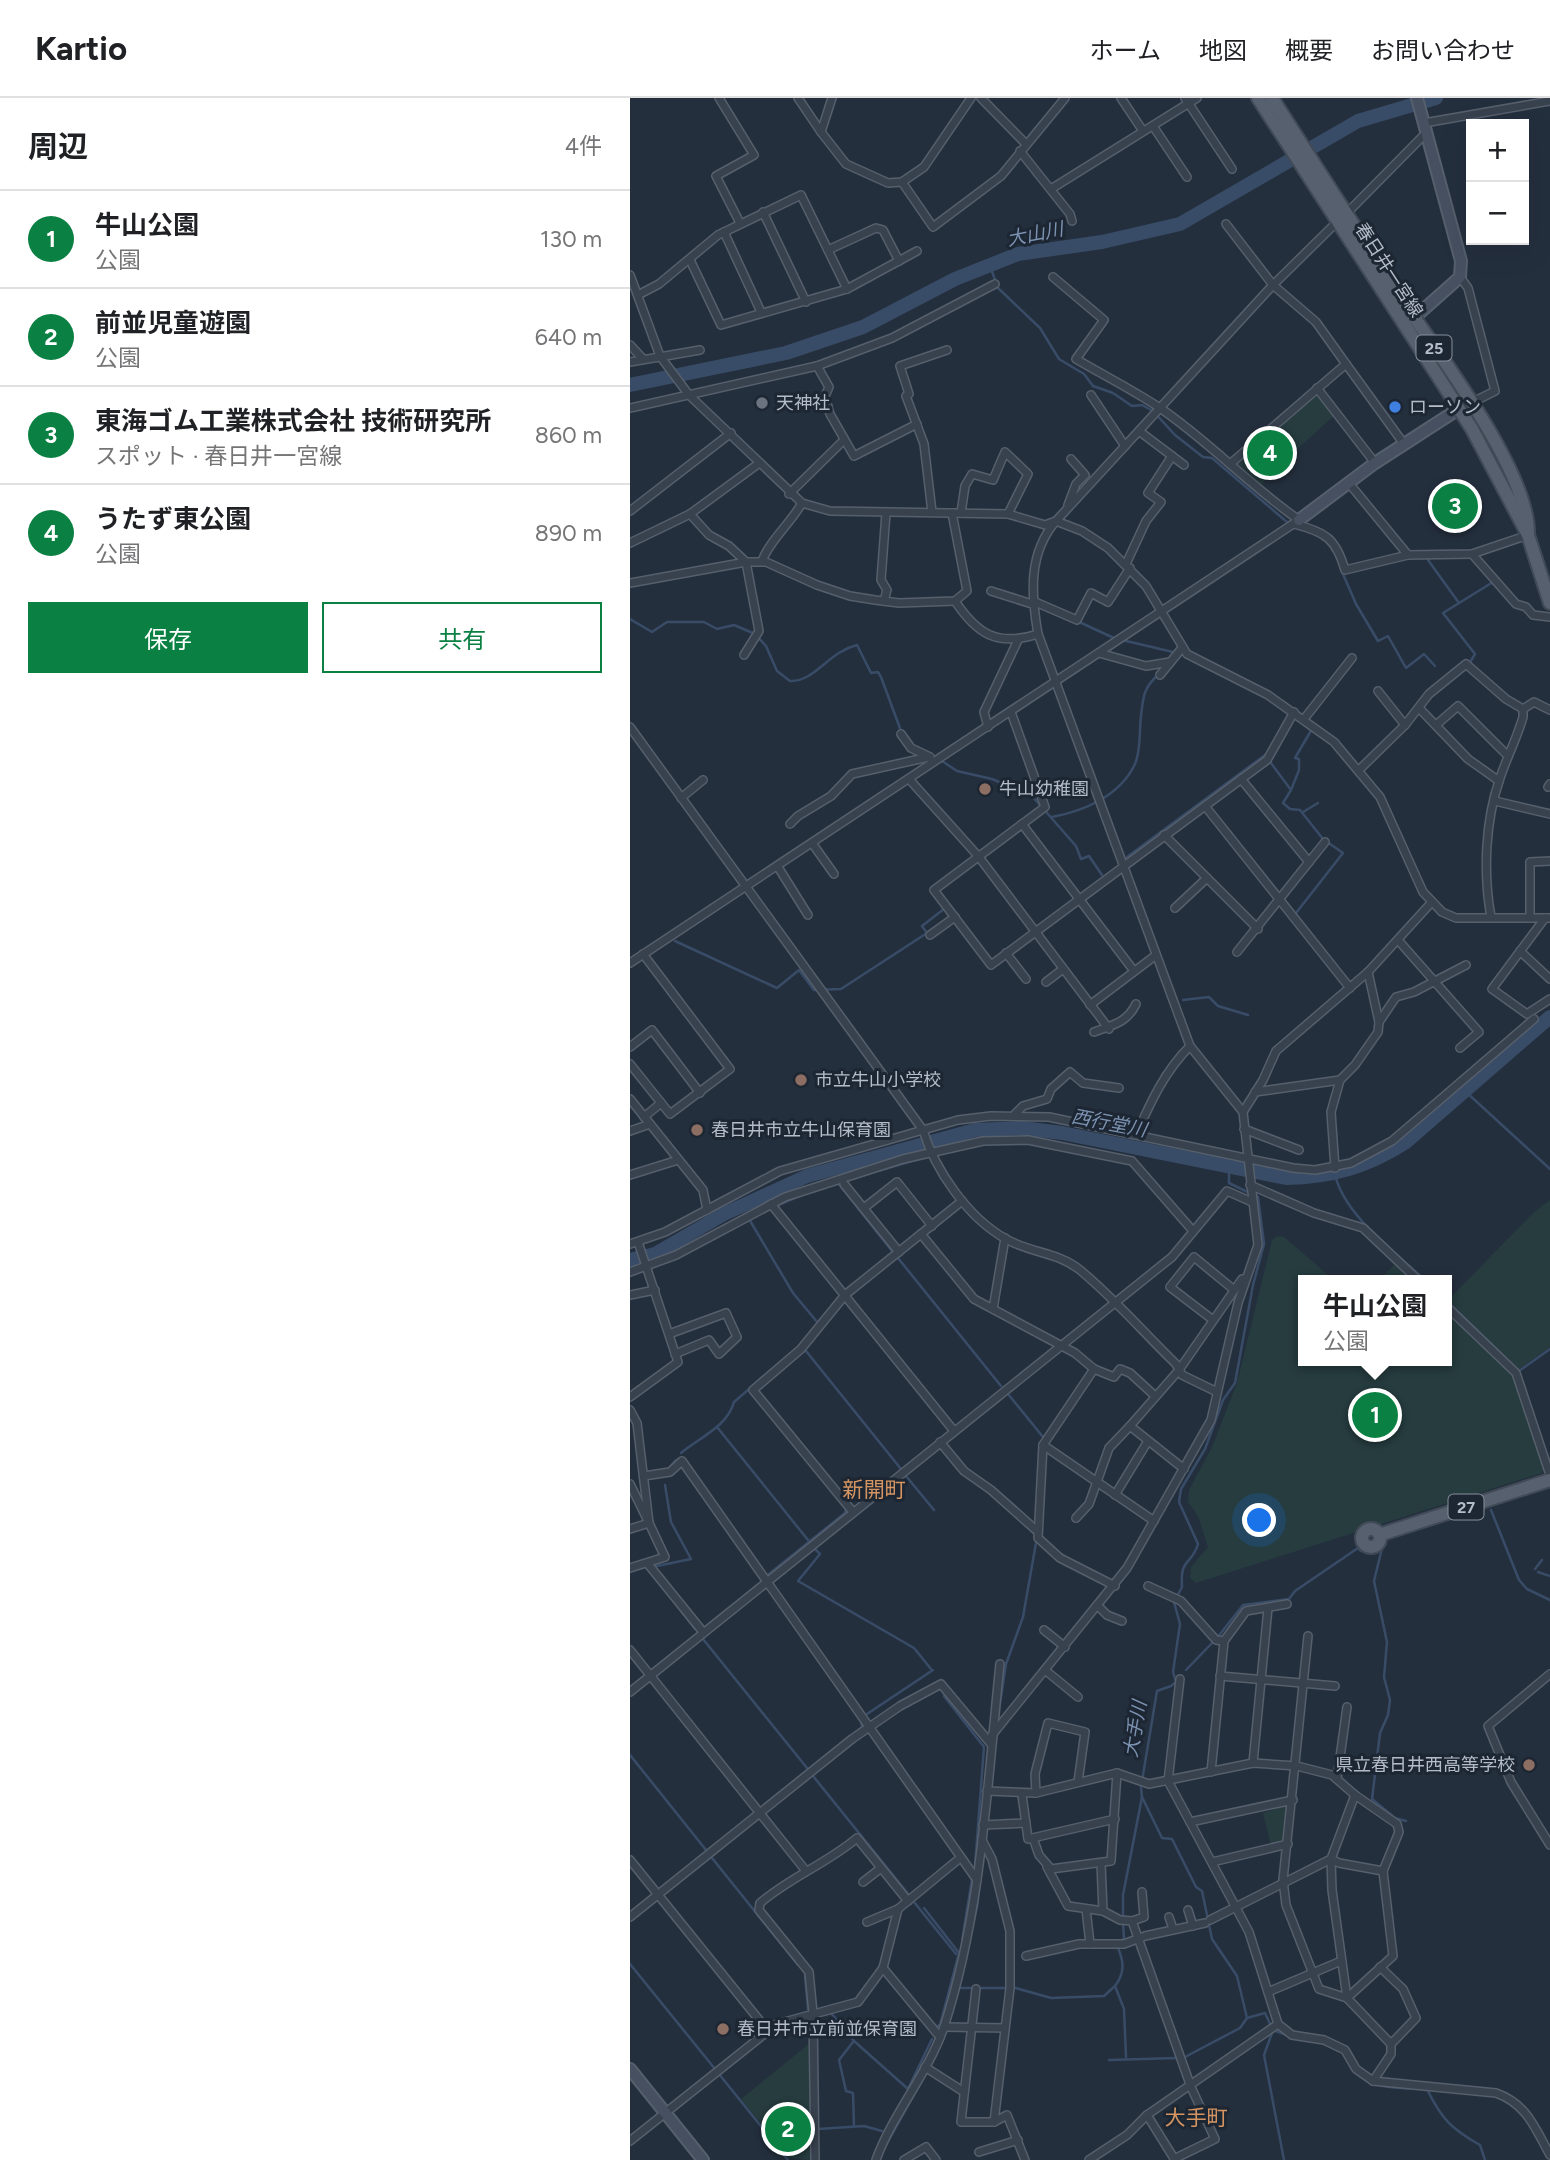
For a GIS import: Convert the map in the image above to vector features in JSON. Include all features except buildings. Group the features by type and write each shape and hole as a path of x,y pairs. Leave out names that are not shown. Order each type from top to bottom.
{"main road":[{"name":"春日井一宮線","path":"1258,98 1288,134 1472,429 1518,521 1528,535 1550,603"},
{"name":"春日井一宮線","path":"1272,98 1288,134"},
{"name":"春日井一宮線","path":"1342,218 1472,405 1516,485 1529,517 1528,535"},
{"name":"27","path":"1381,1534 1550,1480"}],"street":[{"path":"719,98 754,155 716,176 740,223"},
{"path":"798,98 846,164 888,183 902,182 924,167 971,98"},
{"path":"821,132 832,98"},
{"path":"981,98 1026,144"},
{"path":"902,182 933,228 1000,176 1065,98"},
{"path":"1121,98 1143,131"},
{"path":"1051,190 1153,126 1186,101 1197,98"},
{"path":"630,963 909,779 932,759 988,727 1296,522 1375,463 1458,410 1495,391 1468,288 1460,277 1461,261 1417,98"},
{"path":"1186,101 1232,169"},
{"path":"992,1735 1115,1586 1211,1420 1246,1279 1258,1245 1242,1112 1190,1046 1054,684 1038,634 1033,603 1035,555 1043,536 1067,509 1273,285 1342,218 1424,125 1550,101"},
{"path":"1153,126 1187,177"},
{"path":"1020,151 1072,221"},
{"path":"638,295 690,260 724,232 801,195 847,289"},
{"path":"763,212 806,302"},
{"path":"1226,224 1273,285 1316,322 1404,444"},
{"path":"828,250 876,228 883,230 899,261"},
{"path":"724,232 761,312"},
{"path":"690,260 720,325 847,289 917,251"},
{"path":"630,275 661,357 689,395 731,433 789,494 802,503 830,511 1008,514 1045,525 1056,522 1097,539 1146,586 1182,648 1209,668 1268,695 1334,742 1380,797 1407,862 1431,903 1456,918 1547,918"},
{"path":"1053,276 1104,320 1076,359 1160,408 1296,522 1315,529 1338,546 1345,570 1408,555 1472,554 1528,535"},
{"path":"1414,318 1460,277"},
{"path":"630,408 817,366 892,338 995,284"},
{"path":"630,345 643,359"},
{"path":"630,362 700,349"},
{"path":"932,512 925,444 900,366 947,350"},
{"path":"1230,464 1346,364"},
{"path":"817,366 829,387 825,396 830,414 838,422 844,440 854,456 917,424"},
{"path":"1317,388 1375,463"},
{"path":"1091,395 1125,446"},
{"path":"1139,431 1184,464"},
{"path":"630,511 731,433"},
{"path":"789,494 844,440"},
{"path":"961,513 965,486 972,474 993,480 1005,452 1028,474 1008,514"},
{"path":"991,591 1077,620 1091,593 1108,602 1128,566 1146,521 1161,502 1148,493 1172,456"},
{"path":"1067,509 1076,484 1085,475 1071,459"},
{"path":"630,543 690,514 758,464"},
{"path":"1348,482 1408,555"},
{"path":"762,561 765,552 792,522 802,503"},
{"path":"884,601 887,590 881,580 886,513"},
{"path":"630,583 762,561 849,596 884,601 955,601 967,591 952,513"},
{"path":"690,514 709,535 729,546 746,562 759,631 744,655"},
{"path":"1472,554 1516,604 1526,607 1533,615 1550,617"},
{"path":"955,601 975,628 1018,640 1038,634"},
{"path":"988,727 984,712 1018,640"},
{"path":"1160,675 1182,648"},
{"path":"1099,653 1146,666 1170,662"},
{"path":"1304,719 1352,658"},
{"path":"1359,770 1405,724 1429,694 1466,664 1506,699 1522,709 1524,717 1499,781 1495,801 1485,885 1491,917"},
{"path":"1378,691 1405,724"},
{"path":"1522,709 1534,702 1550,710"},
{"path":"1436,725 1458,706 1508,756"},
{"path":"1419,708 1468,759 1499,781"},
{"path":"1011,712 1045,807 934,890 991,965 1267,760 1294,712"},
{"path":"630,727 923,1131 930,1152 962,1201 1005,1238 1026,1247 1045,1250 1078,1268 1176,1364 1182,1375 1217,1391"},
{"path":"901,734 911,748 932,759"},
{"path":"790,824 831,796 852,774 932,759"},
{"path":"909,779 979,857 1109,1029"},
{"path":"1241,779 1309,862"},
{"path":"681,797 703,780"},
{"path":"1495,801 1550,814"},
{"path":"1205,806 1350,988"},
{"path":"1022,824 1134,971"},
{"path":"1164,835 1258,929"},
{"path":"1237,952 1325,842"},
{"path":"812,844 834,874"},
{"path":"1530,918 1530,862 1550,862"},
{"path":"778,867 808,915"},
{"path":"1174,908 1207,878"},
{"path":"1242,1112 1276,1051 1368,972 1431,903"},
{"path":"930,935 955,917"},
{"path":"1547,918 1492,989 1527,1014 1550,999"},
{"path":"1398,940 1479,1032 1460,1048"},
{"path":"1520,951 1550,979"},
{"path":"1006,953 1026,979"},
{"path":"630,1064 670,1114 730,1069 643,954"},
{"path":"1090,1005 1156,955"},
{"path":"1379,1022 1396,997 1435,982 1466,965"},
{"path":"1046,982 1063,969"},
{"path":"1335,1167 1331,1112 1340,1080 1378,1032 1379,1022 1368,972"},
{"path":"1094,1031 1109,1029 1131,1014 1136,1004"},
{"path":"630,1397 678,1362 647,1265 636,1244 665,1232 780,1171 958,1120 1015,1114 1137,1133 1293,1168 1335,1167 1369,1155 1392,1141 1534,1019"},
{"path":"630,1047 652,1030 700,1093"},
{"path":"1137,1133 1172,1063 1190,1046"},
{"path":"1015,1114 1023,1106 1047,1099 1051,1089 1070,1072 1083,1083 1119,1088"},
{"path":"1255,1092 1340,1080"},
{"path":"630,1099 704,1190 706,1210"},
{"path":"644,1117 661,1103"},
{"path":"630,1130 650,1124"},
{"path":"1244,1129 1299,1150"},
{"path":"630,1272 676,1255 771,1204 850,1175 930,1152 983,1141 1028,1140 1132,1161 1193,1231"},
{"path":"630,1175 678,1160"},
{"path":"864,1208 897,1182 932,1226"},
{"path":"844,1184 899,1252"},
{"path":"1250,1185 1314,1213 1363,1228 1413,1275"},
{"path":"630,1692 1172,1257 1227,1191 1252,1202"},
{"path":"853,1512 753,1390 801,1349 845,1295 962,1201"},
{"path":"771,1204 954,1431"},
{"path":"921,1234 974,1299 1061,1345 1094,1369 1114,1377 1120,1369 1130,1373 1154,1395"},
{"path":"993,1309 1005,1238"},
{"path":"1213,1320 1170,1287 1194,1257 1233,1289"},
{"path":"1076,1518 1089,1504 1109,1448 1179,1370 1233,1289 1242,1279 1246,1279"},
{"path":"630,1295 655,1290"},
{"path":"1452,1312 1516,1373 1550,1475"},
{"path":"669,1334 726,1313 737,1337 719,1354 709,1340 675,1354"},
{"path":"1094,1369 1043,1446 1037,1532 1038,1538 1060,1558 1115,1586"},
{"path":"630,1410 637,1423 649,1523"},
{"path":"1130,1426 1184,1469"},
{"path":"1115,1495 1149,1441"},
{"path":"940,1442 964,1471 991,1490 1037,1532"},
{"path":"1043,1446 1154,1521"},
{"path":"644,1476 670,1472 681,1461 977,1880"},
{"path":"630,1484 665,1558 630,1569"},
{"path":"630,1529 649,1523"},
{"path":"648,1564 703,1632"},
{"path":"1148,1586 1174,1595 1216,1640 1224,1641"},
{"path":"1212,1772 1224,1641 1246,1611 1287,1604"},
{"path":"1098,1606 1107,1615 1122,1621"},
{"path":"1253,1763 1268,1608"},
{"path":"1044,1630 1065,1647"},
{"path":"1308,1636 1297,1766 1283,1881 1286,1905 1319,1989 1347,1998 1391,2044 1391,2054 1374,2081"},
{"path":"630,1650 806,1871"},
{"path":"876,2160 940,2037 962,1958 977,1880 1000,1664"},
{"path":"1045,1670 1078,1697"},
{"path":"1550,1674 1488,1726 1511,1782 1550,1845"},
{"path":"1220,1676 1335,1686"},
{"path":"1180,1679 1168,1781 1249,1932 1278,2024 1292,2035 1324,2040 1345,2050 1356,2069 1374,2081 1496,2093 1514,2099 1527,2112 1550,2155"},
{"path":"630,1917 869,1726 941,1684 991,1744"},
{"path":"1337,1779 1347,1707"},
{"path":"1036,1793 1035,1774 1048,1723 1085,1732 1078,1782"},
{"path":"987,1791 1022,1795 1117,1773 1149,1784 1253,1763 1297,1766 1337,1779 1355,1796 1397,1824 1399,1832 1383,1871 1393,1956 1347,1998"},
{"path":"1047,1867 1111,1861 1117,1773"},
{"path":"1022,1795 1028,1839 1115,1819"},
{"path":"1347,1998 1340,1961 1331,1859 1355,1796"},
{"path":"1190,1822 1293,1800"},
{"path":"984,1825 1026,1823"},
{"path":"815,2160 813,2013 809,1972 759,1910 760,1902 783,1884 830,1861 857,1838 908,1901"},
{"path":"1033,1838 1039,1856 1068,1906 1103,1911 1120,1920 1132,1921 1144,1917 1142,1892"},
{"path":"982,1840 992,1859 1010,1931 1010,1988 994,2122"},
{"path":"1212,1862 1288,1844"},
{"path":"867,1922 898,1909 960,1858"},
{"path":"1331,1859 1383,1871"},
{"path":"1026,1956 1090,1944 1124,1944 1173,1928 1208,1922 1283,1881 1331,1859"},
{"path":"630,1860 768,2031"},
{"path":"1101,1864 1103,1911"},
{"path":"863,1882 881,1868"},
{"path":"630,2141 777,2024 858,2002 883,1968 897,1925 898,1909"},
{"path":"1086,1909 1090,1944"},
{"path":"1188,1910 1193,1926"},
{"path":"1169,1916 1173,1928"},
{"path":"1132,1921 1191,2087 1215,2139 1175,2160 1147,2115"},
{"path":"1268,1992 1340,1961"},
{"path":"1380,1967 1403,1989 1416,2018 1391,2044"},
{"path":"883,1968 940,2037"},
{"path":"976,1989 961,2122 994,2122 1007,2115 1026,2160"},
{"path":"1089,2160 1127,2135 1147,2115 1191,2087 1278,2024"},
{"path":"944,2027 1004,2028"},
{"path":"925,2067 964,2092"},
{"path":"630,2069 704,2160"},
{"path":"979,2152 1017,2140"},
{"path":"904,2160 926,2147 936,2160"}],"green space":[{"path":"1318,393 1335,415 1266,477 1261,488 1236,464"},
{"path":"1550,1200 1550,1347 1512,1374 1544,1470 1542,1473 1196,1583 1190,1578 1191,1567 1208,1547 1198,1516 1188,1502 1189,1490 1212,1447 1237,1383 1272,1240 1277,1236 1284,1237 1328,1275 1298,1275 1298,1366 1452,1366 1452,1296 1534,1212"},
{"path":"1396,1263 1408,1275 1384,1275"},
{"path":"1285,1806 1288,1808 1285,1840 1274,1845 1270,1842 1263,1813"},
{"path":"810,2043 811,2160 789,2158 741,2099"}],"waterway":[{"name":"大山川","path":"630,385 786,353 863,327 955,279 1018,254 1102,242 1180,224 1358,121 1436,98"},
{"path":"989,263 998,288 1040,328 1059,359 1084,374 1093,386 1113,393 1132,406 1142,405 1153,411 1175,435 1203,457 1212,458 1287,522"},
{"path":"1428,560 1459,603"},
{"path":"1343,574 1356,604 1378,641 1388,636 1406,668 1424,654 1435,666"},
{"path":"1469,664 1475,654 1443,613 1493,582"},
{"path":"630,619 652,632 667,622 704,622 717,629 734,625 755,634 766,646 777,671 790,681 807,677 838,654 857,645 871,673 878,672 881,677 901,731"},
{"path":"1077,621 1116,639"},
{"path":"1122,640 1173,652"},
{"path":"1052,817 1076,811 1100,800 1120,785 1128,775 1138,753 1144,697 1150,683 1159,674"},
{"path":"1291,790 1299,770 1299,759 1295,758 1312,729"},
{"path":"1127,857 1265,755 1291,790 1283,803 1290,809 1300,810 1323,839 1343,853 1296,913"},
{"path":"939,759 957,771 992,779 1032,796 1076,846 1081,859 1089,856 1102,875"},
{"path":"1303,812 1318,803"},
{"path":"675,941 777,988 799,970 814,990 841,989 927,933 922,926 944,909"},
{"path":"1183,1000 1209,997 1218,1006 1248,1015"},
{"name":"西行堂川","path":"630,1260 655,1254 724,1214 807,1176 975,1130 1022,1128 1062,1133 1286,1178 1334,1173 1377,1158 1406,1142 1550,1017"},
{"path":"1466,1092 1550,1169"},
{"name":"西行堂川","path":"913,1145 916,1154"},
{"path":"878,1171 919,1159"},
{"name":"大手川","path":"1229,1166 1229,1183 1258,1197 1264,1244 1253,1285 1235,1383 1223,1400 1205,1449 1181,1489 1179,1502 1198,1544 1184,1566 1182,1587 1174,1602 1180,1624 1173,1672 1176,1682 1157,1691 1141,1787 1142,1797 1162,1838 1172,1839 1196,1887 1202,1891 1212,1939 1237,1976 1247,2018 1265,2013 1273,2030 1289,2036"},
{"path":"1335,1174 1348,1204 1359,1218 1419,1275"},
{"path":"838,1183 892,1251"},
{"path":"778,1205 802,1195"},
{"path":"749,1219 793,1293 818,1323"},
{"path":"898,1258 1001,1386"},
{"path":"1452,1306 1519,1371 1550,1349"},
{"path":"806,1351 901,1469"},
{"path":"681,1453 719,1425 734,1402 791,1353"},
{"path":"1008,1394 1043,1437"},
{"path":"717,1427 808,1540"},
{"path":"669,1468 676,1460"},
{"path":"906,1476 934,1510"},
{"path":"657,1566 691,1559 671,1522 665,1485"},
{"path":"769,1574 845,1513 846,1509"},
{"path":"1491,1510 1519,1580 1527,1589 1550,1600"},
{"path":"998,1717 1006,1664 1023,1617 1036,1543"},
{"path":"1383,1544 1374,1581 1387,1642 1384,1677 1390,1700 1388,1715 1380,1733 1372,1799 1395,1818 1406,1821"},
{"path":"1217,1638 1243,1605 1289,1599 1295,1591 1358,1548 1361,1551 1383,1545"},
{"path":"815,1549 820,1554 798,1581 914,1648 931,1669"},
{"path":"1535,1569 1542,1560"},
{"path":"650,1570 695,1629"},
{"path":"1538,1572 1550,1576"},
{"path":"703,1639 807,1768"},
{"path":"1186,1670 1214,1641"},
{"path":"867,1714 933,1670"},
{"path":"944,1696 984,1747 975,1866"},
{"path":"764,1805 862,1727 861,1721"},
{"path":"630,1755 706,1850"},
{"path":"813,1776 909,1895"},
{"path":"1123,1917 1123,1895 1142,1797"},
{"path":"956,1998 977,1907 984,1850"},
{"path":"712,1858 798,1965"},
{"path":"962,1941 972,1879"},
{"path":"914,1902 956,1954"},
{"path":"924,1908 959,1953 940,2025 935,2027"},
{"path":"1123,1923 1124,1938 1118,1948 1122,1972 1115,1986 1124,2009 1126,2057"},
{"path":"630,1964 715,2069"},
{"path":"805,1975 808,2009"},
{"path":"1012,1987 1051,1998 1104,1996 1115,1986"},
{"path":"959,1988 1007,1988"},
{"path":"827,2014 831,2013 854,2041 908,2089 932,2039"},
{"path":"1185,2057 1240,2028 1247,2018"},
{"path":"776,2029 789,2024"},
{"path":"1273,2030 1264,2055 1284,2160"},
{"path":"853,2042 839,2060 846,2091 853,2093 854,2126"},
{"path":"1109,2060 1177,2058"},
{"name":"大手川","path":"1355,2072 1376,2084 1417,2089"},
{"path":"719,2074 788,2160"},
{"path":"886,2145 920,2084"},
{"name":"大手川","path":"1427,2089 1448,2122 1461,2134 1480,2145 1485,2160"},
{"path":"818,2129 864,2126 882,2131"}],"place":[{"name":"天神社","path":"762,403"},
{"name":"ローソン","path":"1395,407"},
{"name":"うたず東公園","path":"1270,453"},
{"name":"東海ゴム工業株式会社 技術研究所","path":"1455,506"},
{"name":"牛山幼稚園","path":"985,789"},
{"name":"市立牛山小学校","path":"801,1080"},
{"name":"春日井市立牛山保育園","path":"697,1130"},
{"name":"牛山公園","path":"1375,1415"},
{"name":"県立春日井西高等学校","path":"1529,1765"},
{"name":"春日井市立前並保育園","path":"723,2029"},
{"name":"前並児童遊園","path":"788,2129"}],"district":[{"name":"新開町","path":"874,1489"},
{"name":"大手町","path":"1196,2117"}]}
